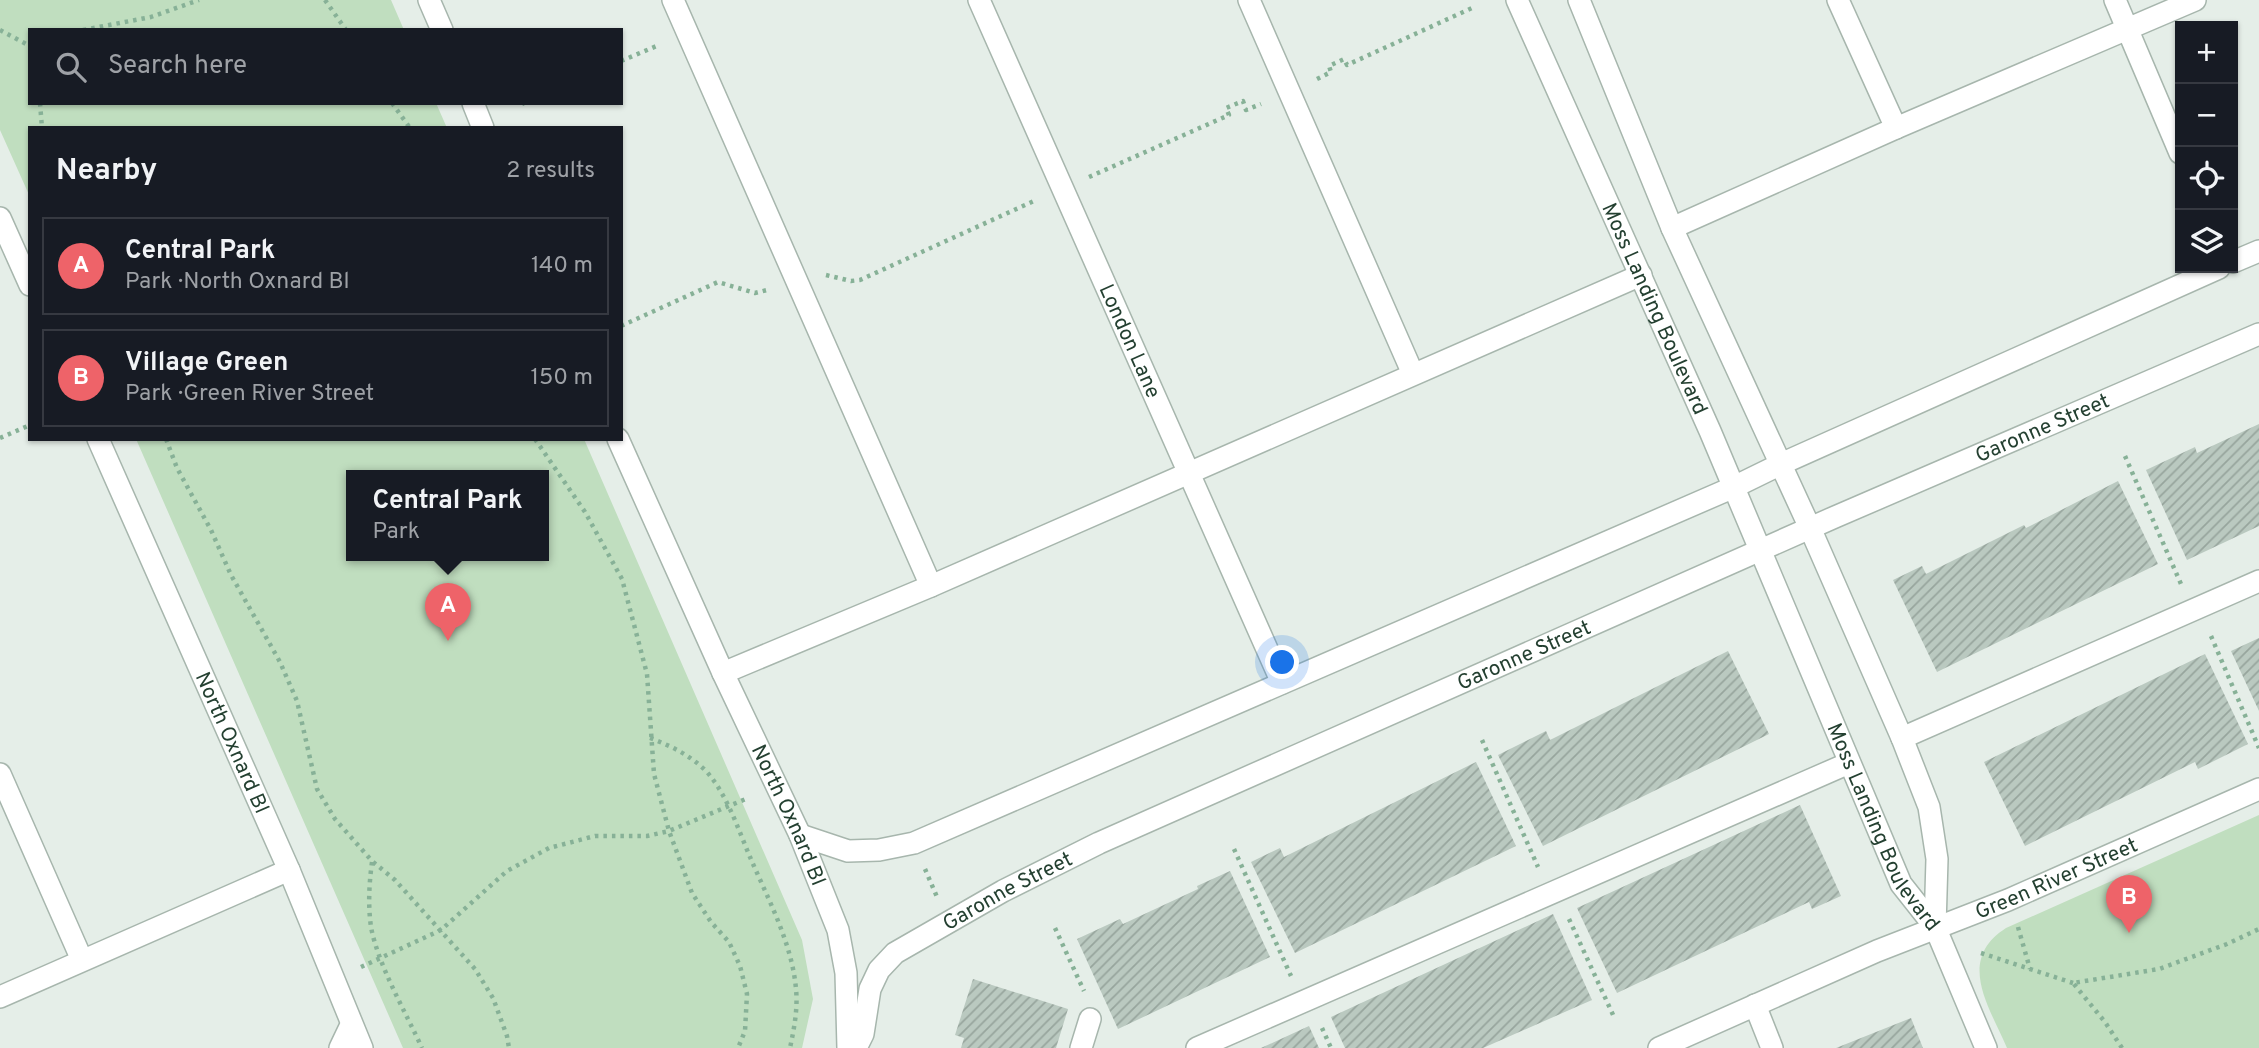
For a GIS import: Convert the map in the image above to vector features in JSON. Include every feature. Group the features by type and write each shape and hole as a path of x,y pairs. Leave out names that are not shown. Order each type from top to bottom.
{"street":[{"path":"429,0 441,28"},
{"path":"673,0 931,586"},
{"name":"London Lane","path":"979,0 1282,683"},
{"path":"1249,0 1413,374"},
{"name":"Moss Landing Boulevard","path":"1517,0 1642,275 1901,884 1936,927"},
{"name":"Moss Landing Boulevard","path":"1578,0 1672,228 1810,528 1902,737 1929,807 1937,859 1936,927"},
{"path":"1838,0 1896,128"},
{"path":"2115,0 2177,147"},
{"path":"1672,228 1896,128 2195,0"},
{"path":"474,105 482,126"},
{"path":"0,218 28,281"},
{"path":"2238,260 2259,251"},
{"path":"800,835 848,850 879,850 914,843 1734,487 2208,273"},
{"path":"723,673 931,586 1642,275"},
{"name":"Garonne Street","path":"856,1048 863,1034 870,989 879,970 895,953 947,922 1099,843 1810,528 2259,334"},
{"name":"North Oxnard Bl","path":"99,441 289,870 362,1048"},
{"name":"North Oxnard Bl","path":"619,441 723,673 800,835 838,930 846,973 848,1048"},
{"path":"1902,737 2259,581"},
{"path":"1197,1048 1849,763"},
{"path":"0,774 82,960"},
{"name":"Green River Street","path":"1658,1048 1936,927 2008,900 2259,789"},
{"path":"0,997 289,870"},
{"path":"1936,927 1986,1048"},
{"path":"1755,1005 1772,1048"},
{"path":"1081,1048 1090,1019"},
{"path":"340,1048 351,1025"}],"path":[{"path":"93,28 151,17 199,0"},
{"path":"326,0 345,28"},
{"path":"1306,83 1331,72 1329,66 1344,59 1347,65 1472,8"},
{"path":"0,30 28,46"},
{"path":"623,60 687,33"},
{"path":"1078,181 1229,115 1226,108 1242,101 1246,110 1264,103"},
{"path":"40,105 42,126"},
{"path":"393,105 409,126"},
{"path":"822,275 860,280 1044,197"},
{"path":"623,325 718,282 755,293 770,289"},
{"path":"0,438 28,426"},
{"path":"167,441 177,468 280,662 297,701 317,789 335,819 372,861 395,880 475,969 493,998 509,1048"},
{"path":"536,441 585,512 622,579 647,674 654,774 669,831 692,893 711,922 729,942 740,966 747,994 746,1031 738,1048"},
{"path":"2126,456 2184,592"},
{"path":"2210,634 2259,748"},
{"path":"650,738 676,748 706,771 728,806 782,930 791,960 797,991 790,1048"},
{"path":"1482,740 1543,877"},
{"path":"353,970 441,930 507,871 549,848 595,836 647,836 669,831 759,794"},
{"path":"1234,849 1293,982"},
{"path":"372,861 369,889 371,928 380,957 422,1048"},
{"path":"923,865 940,904"},
{"path":"1569,919 1614,1017"},
{"path":"2016,921 2030,969"},
{"path":"1055,928 1091,1007 1090,1019"},
{"path":"1981,953 2073,983 2159,969 2259,929"},
{"path":"2073,983 2122,1048"},
{"path":"1317,1017 1331,1048"}],"green space":[{"path":"0,0 391,0 403,28 28,28 28,105 437,105 446,126 28,126 28,193 0,130"},
{"path":"137,441 585,441 802,940 813,999 802,1048 403,1048"},
{"path":"2259,815 2259,1048 2007,1048 1981,984 1983,954 1991,941 2006,928"}],"building":[{"path":"2259,424 2259,526 2187,560 2146,470 2195,447 2197,453"},
{"path":"2118,481 2158,564 1937,672 1893,580 1922,566 1926,574 2024,525 2026,528"},
{"path":"2259,638 2259,711 2231,651"},
{"path":"1728,651 1769,734 1543,846 1498,755 1546,731 1550,740"},
{"path":"2205,654 2248,744 2198,769 2195,762 2025,846 1984,762"},
{"path":"1476,762 1516,846 1295,953 1251,862 1280,848 1284,857"},
{"path":"1800,805 1841,896 1812,909 1809,902 1617,993 1577,908"},
{"path":"1230,871 1270,957 1118,1029 1077,939 1120,919 1123,924"},
{"path":"1553,914 1592,1000 1483,1048 1345,1048 1331,1017"},
{"path":"973,979 1068,1009 1056,1048 961,1048 964,1038 955,1035"},
{"path":"1911,1018 1923,1048 1836,1048"},
{"path":"1309,1026 1319,1048 1261,1048"}],"place":[{"name":"Central Park","path":"448,641"},
{"name":"Village Green","path":"2129,933"}]}
